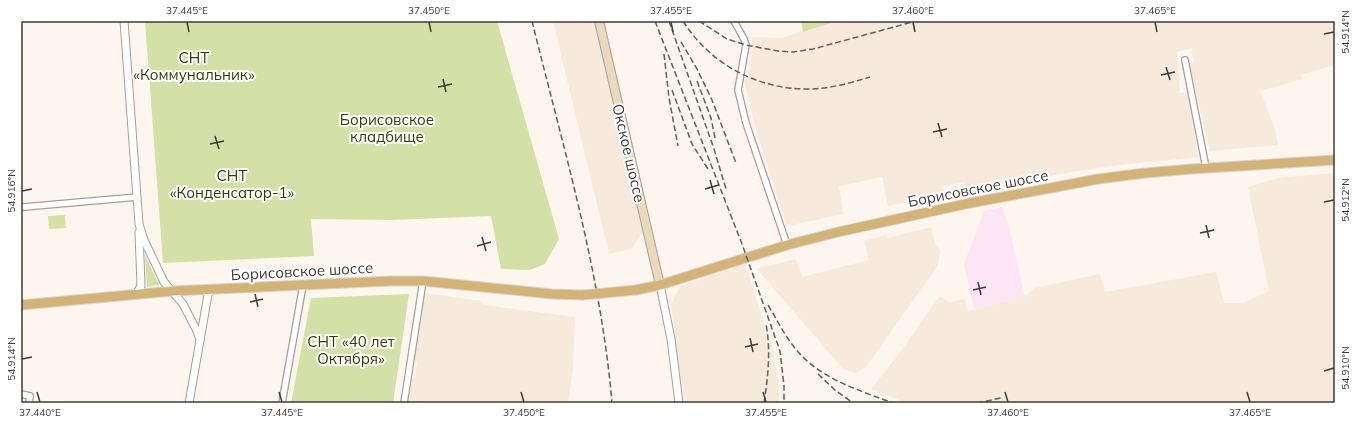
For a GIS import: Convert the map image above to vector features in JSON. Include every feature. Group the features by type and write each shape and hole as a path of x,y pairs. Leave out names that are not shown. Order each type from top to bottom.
{"main road":[{"name":"Окское шоссе","path":"599,21 660,285"},
{"name":"Борисовское шоссе","path":"21,304 173,291 423,281 552,294 583,294 636,290 660,285 787,245 849,229 970,203 1145,173 1335,160"}],"street":[{"path":"124,21 139,224 140,286 136,294"},
{"path":"734,21 746,45 738,90 746,123 787,245"},
{"path":"1184,60 1206,168"},
{"path":"24,206 137,197"},
{"path":"139,224 144,240 164,282 183,304 200,339"},
{"path":"404,403 423,281"},
{"path":"282,403 303,285"},
{"path":"660,285 668,322 679,403"},
{"path":"189,403 209,289"},
{"path":"21,394 30,396 29,403"}],"shaded area":[{"path":"553,21 594,21 643,232 631,249 609,254"},
{"path":"837,21 1335,21 1335,65 1301,75 1302,79 1260,91 1275,129 1278,145 1210,151 1189,63 1194,62 1191,51 1193,50 1192,48 1177,52 1180,93 1188,92 1198,157 1110,166 966,189 964,182 943,186 944,195 888,206 882,177 839,186 843,214 787,226 757,133 744,81 751,67 752,37 781,38"},
{"path":"1335,173 1335,403 901,403 899,400 871,389 895,359 940,296 948,302 965,299 967,311 1025,297 1035,288 1100,274 1105,292 1216,272 1224,303 1243,303 1269,291 1248,187 1278,178"},
{"path":"1002,207 1009,227 1025,297 974,309 964,264 984,211"},
{"path":"931,227 936,245 938,245 940,252 938,265 866,367 855,373 843,369 757,269 796,259 802,277 869,260 864,241 886,235 887,238"},
{"path":"745,264 774,353 779,387 779,403 686,403 678,367 671,304 681,286"},
{"path":"425,293 481,301 484,305 575,317 573,370 568,403 408,403 411,380 415,378 417,362 414,359"}],"green space":[{"path":"145,21 497,21 559,239 545,264 530,270 501,269 491,216 391,220 311,219 314,256 163,263"},
{"path":"801,21 837,21 803,32"},
{"path":"65,215 66,228 49,229 48,216"},
{"path":"145,255 159,285 147,287"},
{"name":"СНТ «40 лет Октября»","path":"409,294 393,403 291,403 311,298"}],"railway":[{"path":"532,21 580,210 607,354 612,403"},
{"path":"655,21 742,244 780,351 784,386 784,403"},
{"path":"669,21 714,149 726,189"},
{"path":"683,21 707,50 736,71 753,79 788,88 815,89 839,85 870,77"},
{"path":"699,21 727,39 746,45 778,51 793,52 813,49 916,21"},
{"path":"681,42 697,69 712,100 736,163"},
{"path":"664,54 669,98 678,146"},
{"path":"697,81 711,118 715,138"},
{"path":"672,90 692,144 708,169"},
{"path":"768,305 794,347 815,367 839,382 893,403"},
{"path":"764,403 768,364 768,334 766,324"},
{"path":"818,374 835,390 853,403"},
{"path":"977,403 1001,398"}],"park label":[{"name":"СНТ «Коммунальник»","path":"194,66"},
{"name":"Борисовское кладбище","path":"387,128"},
{"name":"СНТ «Конденсатор-1»","path":"232,184"}]}
